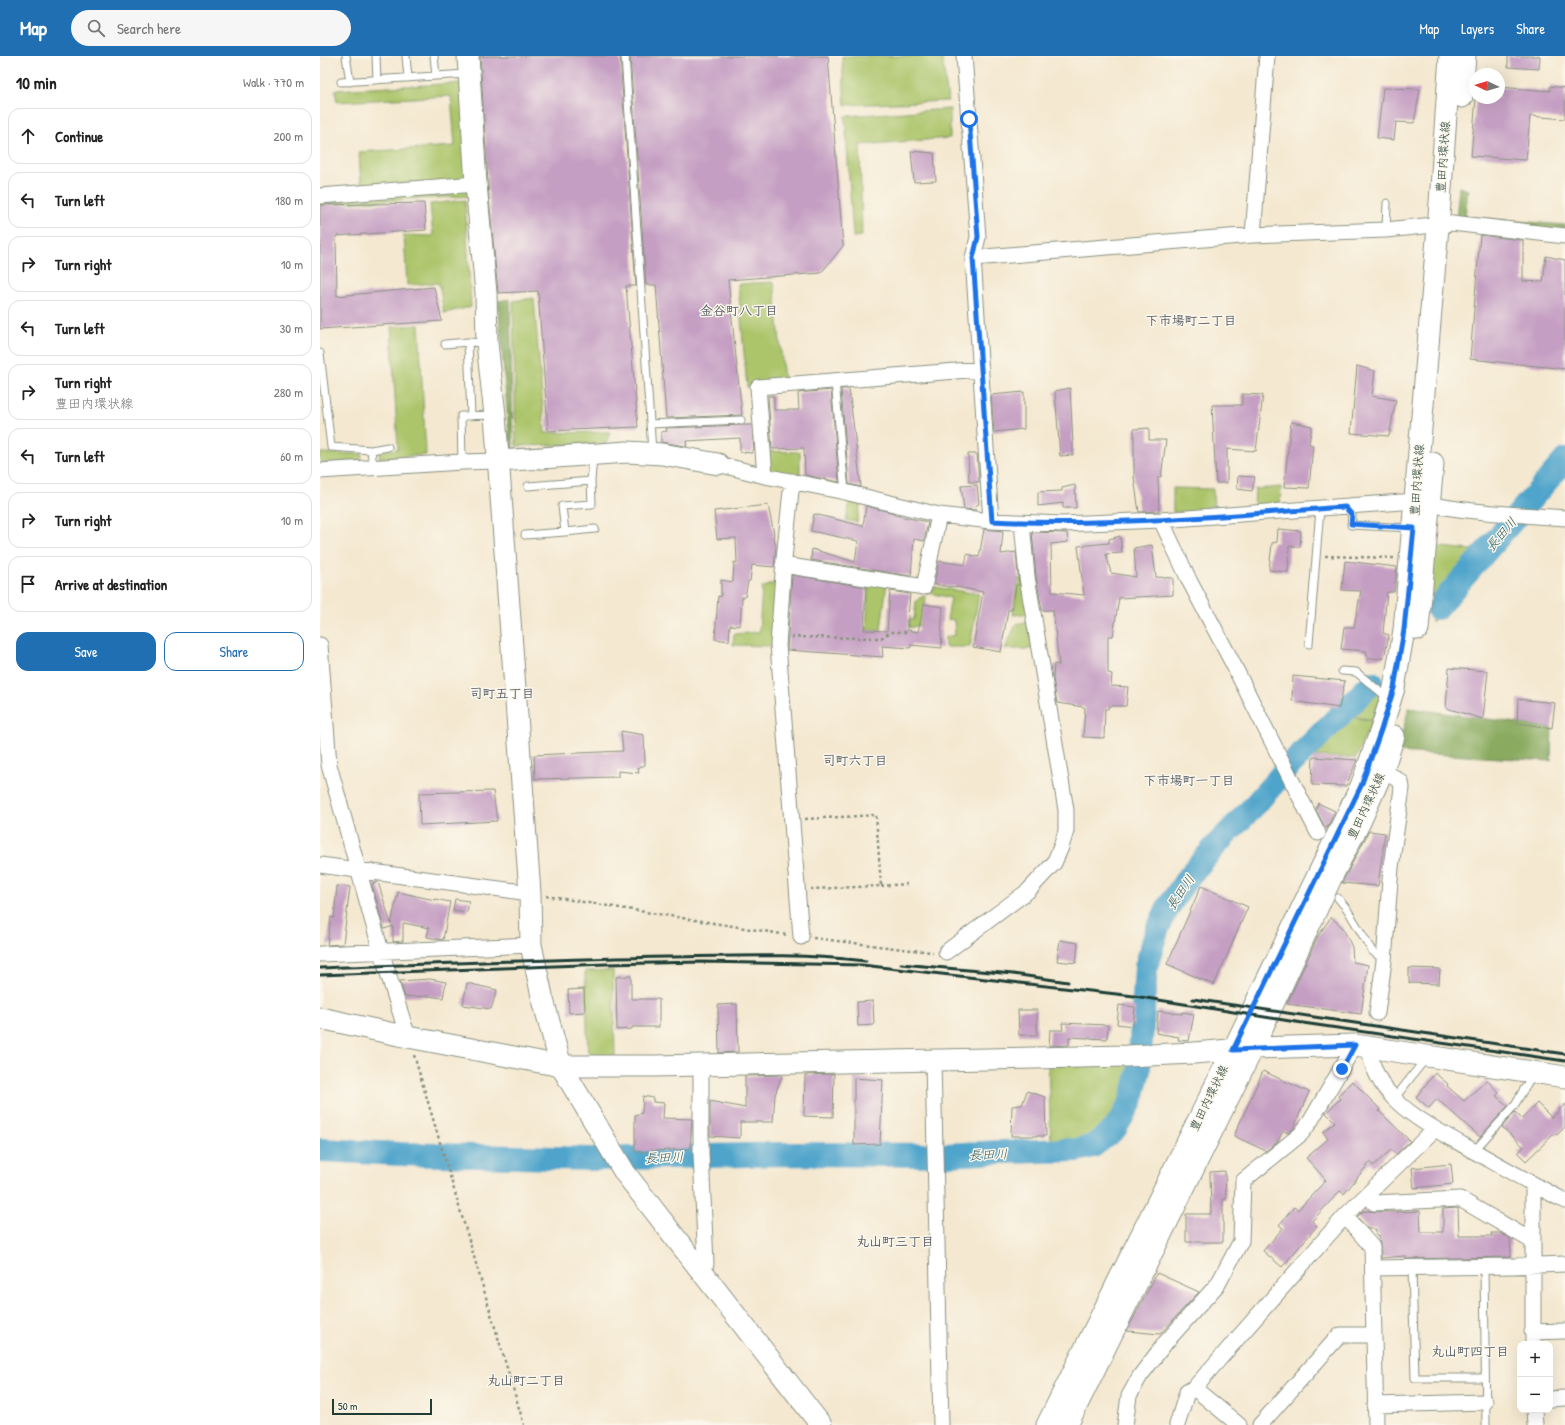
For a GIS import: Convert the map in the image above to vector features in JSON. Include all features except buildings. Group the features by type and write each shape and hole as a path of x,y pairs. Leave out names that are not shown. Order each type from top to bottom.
{"street":[{"path":"964,56 978,237 973,258 992,521"},
{"path":"1253,235 1267,56"},
{"name":"豊田内環状線","path":"1047,1425 1360,822 1383,770 1404,704 1415,654 1421,606 1423,503 1444,224 1450,56"},
{"name":"豊田内環状線","path":"1444,224 1465,56"},
{"path":"469,65 476,184 486,293 478,343 495,415 530,893 531,944 542,996 561,1066 616,1158 699,1269 821,1425"},
{"path":"320,196 476,184"},
{"path":"973,258 1253,235 1386,230 1444,224 1565,236"},
{"path":"765,476 758,387 981,369"},
{"path":"320,471 593,454 652,453 718,464 765,476 845,492 939,514 992,521 1062,524 1162,520 1423,503 1502,514 1565,518"},
{"path":"792,481 783,565 778,645 801,937"},
{"name":"豊田内環状線","path":"1067,1425 1243,1049 1361,786 1381,730 1386,697 1394,688 1404,630 1414,528 1423,503"},
{"path":"783,565 924,586 939,514"},
{"path":"1162,520 1190,582 1318,833"},
{"path":"946,952 1028,892 1054,863 1066,831 1066,810 1027,577 1022,523"},
{"path":"320,645 329,765 381,951 408,1037"},
{"path":"1377,1013 1384,960 1391,867 1402,788 1401,782 1383,770"},
{"path":"320,865 530,893"},
{"path":"320,954 531,944"},
{"path":"320,1018 408,1037 561,1066 701,1065 1127,1056 1243,1049 1361,1046 1565,1077"},
{"path":"1361,1046 1381,1082 1400,1105 1434,1129 1533,1185 1565,1201"},
{"path":"1125,1425 1129,1396 1140,1376 1166,1342 1218,1284 1241,1241 1243,1181 1301,1134 1361,1046"},
{"path":"933,1060 941,1425"},
{"path":"699,1269 706,1264 701,1159 701,1065"},
{"path":"1178,1425 1187,1392 1194,1388 1345,1216 1434,1129"},
{"path":"1533,1185 1532,1338 1565,1331"},
{"path":"1374,1203 1460,1198 1532,1241"},
{"path":"1345,1216 1372,1247 1376,1425"},
{"path":"1373,1268 1484,1267 1565,1264"},
{"path":"1260,1425 1338,1337 1342,1335 1374,1335"},
{"path":"1194,1388 1239,1425"},
{"path":"1553,1398 1565,1398"},
{"path":"1375,1405 1485,1402"},
{"path":"1534,1413 1535,1425"}],"lane":[{"path":"346,56 350,82"},
{"path":"376,56 377,80"},
{"path":"406,56 408,78"},
{"path":"434,56 436,76"},
{"path":"625,56 652,453"},
{"path":"341,82 436,76 469,65"},
{"path":"1386,230 1387,203"},
{"path":"445,344 478,343 471,416"},
{"path":"320,353 331,447 372,450 388,447"},
{"path":"835,381 845,492"},
{"path":"462,462 461,416 495,415"},
{"path":"650,424 741,420"},
{"path":"372,450 372,459 376,468"},
{"path":"564,532 562,506 592,504 591,481 593,454"},
{"path":"528,486 591,481"},
{"path":"1345,507 1352,515 1351,524 1414,528"},
{"path":"1309,644 1320,509"},
{"path":"525,535 594,529"},
{"path":"1342,671 1356,672 1386,697"},
{"path":"1338,898 1347,909 1372,951 1384,960"},
{"path":"1394,1098 1423,1062"},
{"path":"1474,1151 1514,1106 1530,1079"},
{"path":"1484,1267 1486,1425"},
{"path":"1412,1268 1415,1378 1485,1378"}],"path":[{"path":"1316,556 1411,558"},
{"path":"778,637 881,638 891,632 908,632"},
{"path":"792,820 876,815 881,886"},
{"path":"797,890 908,884"},
{"path":"530,893 801,937 911,950 946,952"},
{"path":"408,1037 524,1425"}],"green space":[{"path":"842,56 942,56 948,101 845,105"},
{"path":"462,83 472,196 320,204 320,189 361,186 359,152 455,146 451,96 337,102 335,90"},
{"path":"950,109 950,138 860,145 862,236 853,237 845,116"},
{"path":"1459,187 1468,190 1465,217 1565,225 1565,231 1456,219"},
{"path":"465,200 471,307 444,313 439,283 407,285 404,235 433,236 430,204"},
{"path":"774,282 784,381 747,387 738,284"},
{"path":"534,298 545,433 610,432 606,444 516,446 513,301"},
{"path":"510,299 513,451 510,447 498,301"},
{"path":"419,325 426,455 379,458 380,451 398,449 391,327"},
{"path":"765,451 800,452 800,479 767,471"},
{"path":"320,453 362,454 361,461 320,463"},
{"path":"1281,487 1280,506 1254,506 1255,489"},
{"path":"1173,488 1213,489 1214,512 1173,512"},
{"path":"850,501 861,502 857,522 846,520"},
{"path":"1506,516 1520,520 1432,622 1432,546 1471,550"},
{"path":"869,578 887,581 881,631 866,630"},
{"path":"1024,578 1029,614 1013,615 1018,579"},
{"path":"776,582 774,646 733,645 734,634 759,632 762,588"},
{"path":"929,586 979,594 970,647 945,647 945,637 955,635 954,620 947,619 951,598 925,592"},
{"path":"926,596 924,624 909,628 909,620 914,619 916,601 921,597"},
{"path":"1030,621 1033,649 1005,649 1016,624"},
{"path":"1372,690 1381,695 1372,720 1347,715"},
{"path":"1409,708 1552,728 1551,761 1397,752"},
{"path":"1344,716 1372,721 1356,758 1311,756"},
{"path":"613,970 615,1056 588,1054 585,971"},
{"path":"1048,1064 1132,1064 1125,1099 1106,1127 1087,1142 1051,1145"}],"waterway":[{"name":"長田川","path":"1437,608 1565,460"},
{"name":"長田川","path":"320,1150 400,1154 593,1159 781,1154 945,1155 1078,1150 1093,1146 1115,1129 1131,1102 1139,1070 1146,967 1157,930 1169,906 1186,880 1217,844 1252,808 1290,765 1372,683"}],"railway":[{"path":"320,968 580,959 742,956 841,958 866,961"},
{"path":"320,975 606,964 701,962 862,965 1134,996 1296,1022 1565,1061"},
{"path":"901,964 1013,974 1068,982"},
{"path":"1193,999 1565,1054"}],"district":[{"name":"金谷町八丁目","path":"739,310"},
{"name":"下市場町二丁目","path":"1191,320"},
{"name":"司町五丁目","path":"502,693"},
{"name":"司町六丁目","path":"855,760"},
{"name":"下市場町一丁目","path":"1189,780"},
{"name":"丸山町三丁目","path":"895,1241"},
{"name":"丸山町四丁目","path":"1470,1351"},
{"name":"丸山町二丁目","path":"526,1380"}],"route":[{"path":"969,119 978,237 973,258 992,521 1062,524 1162,520 1345,507 1352,515 1351,524 1414,528 1404,630 1394,688 1371,759 1361,786 1290,929 1233,1050 1355,1045 1342,1069"}]}
